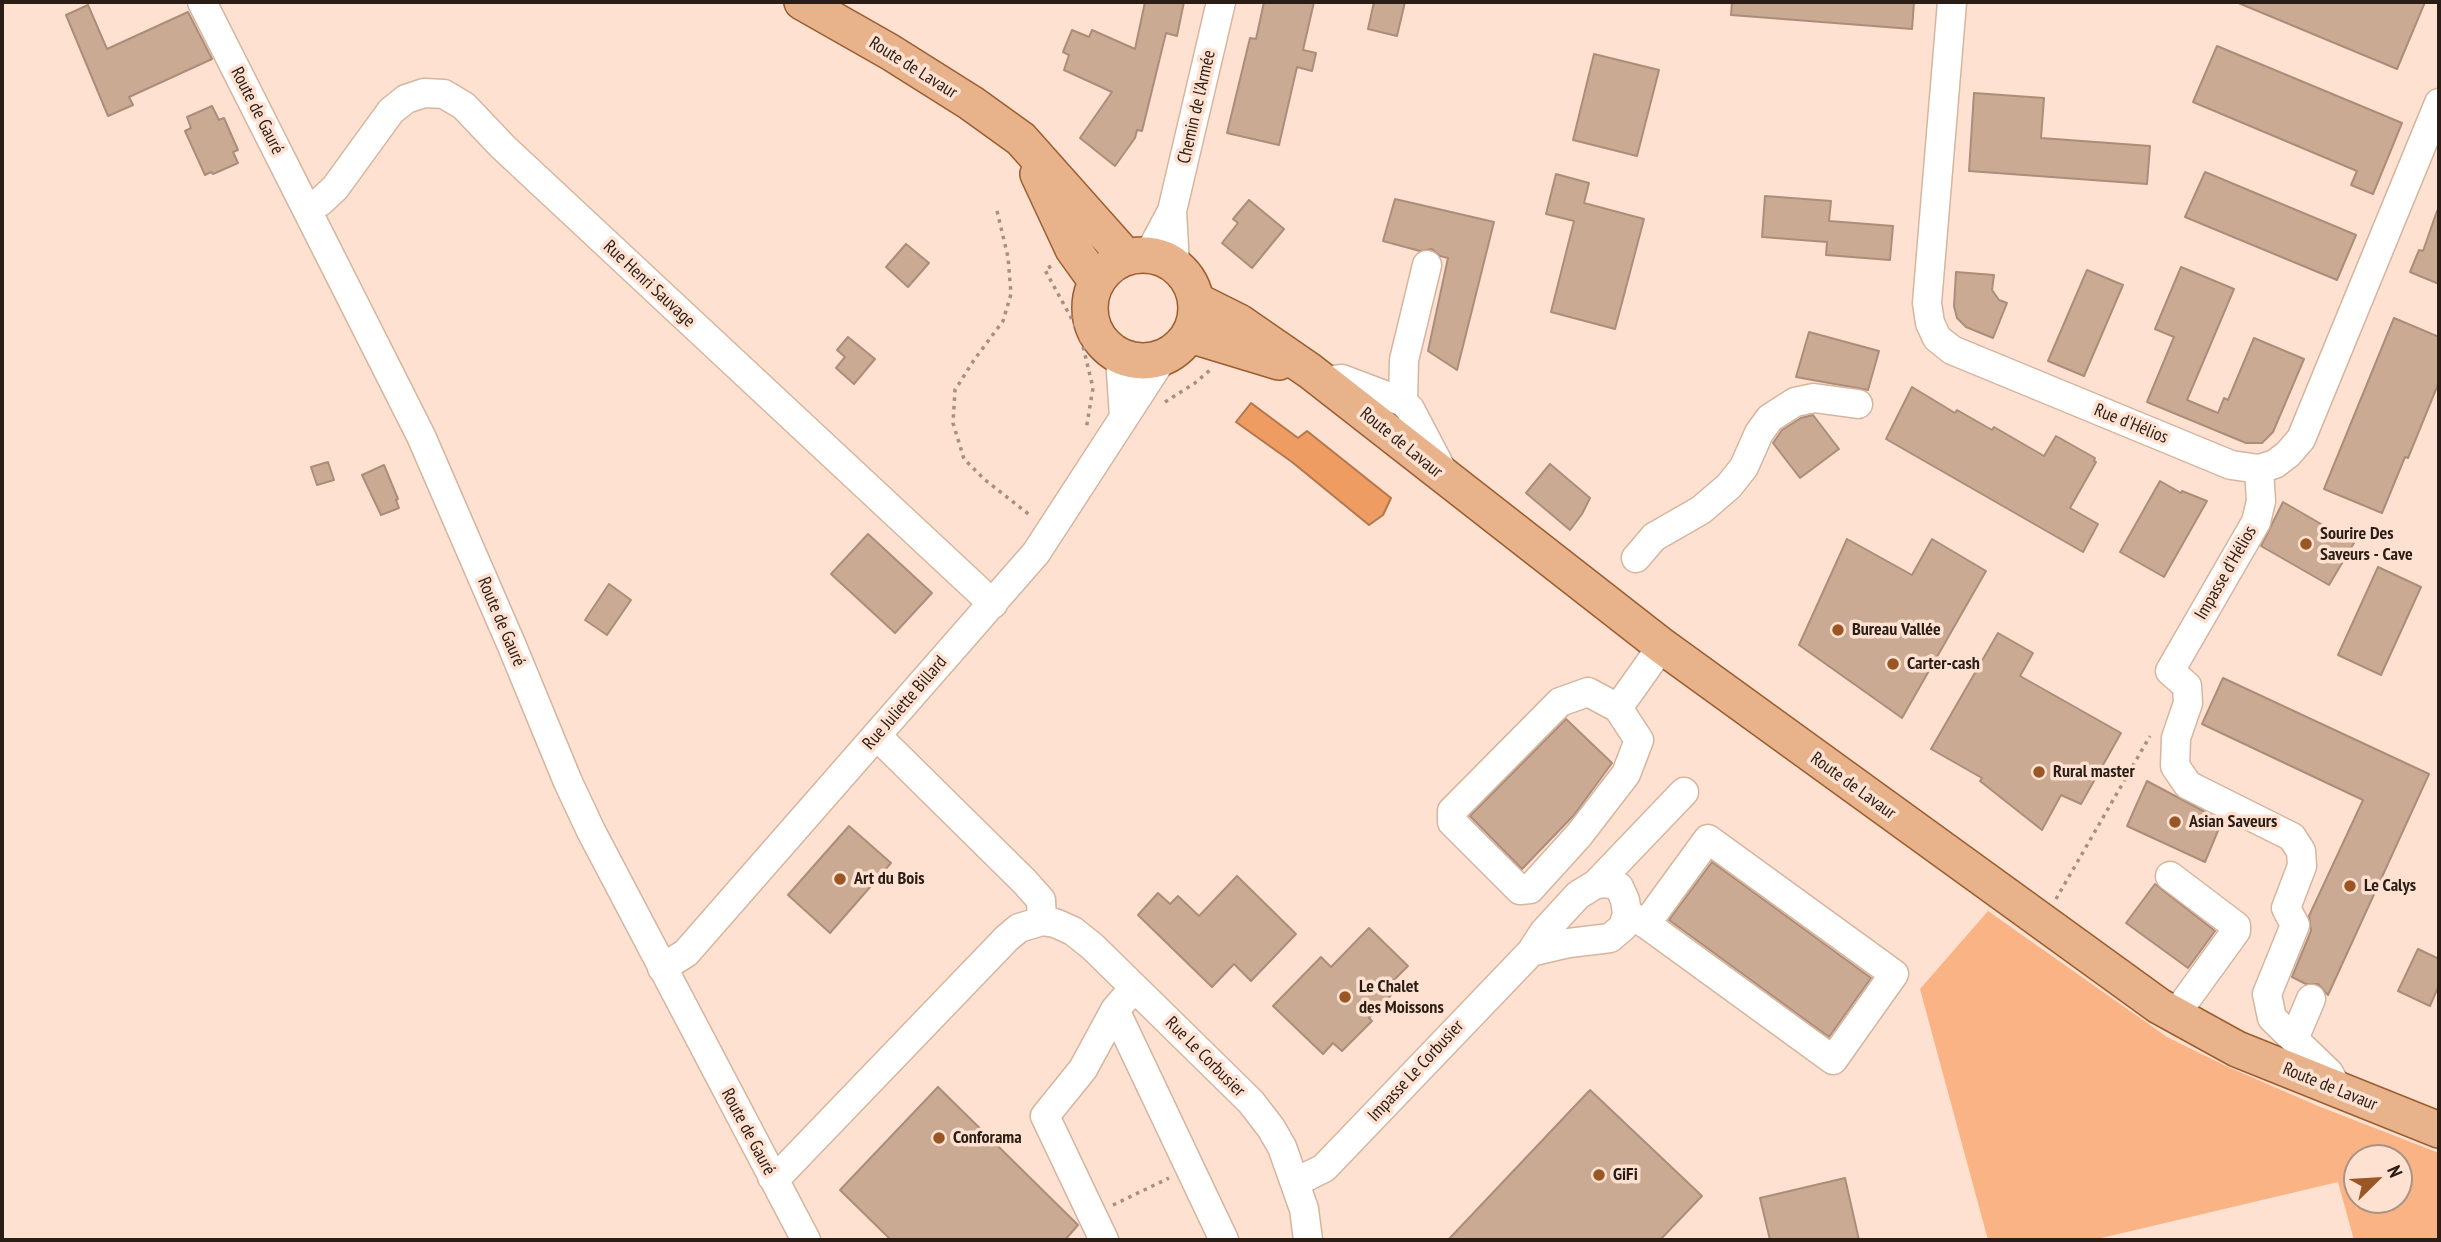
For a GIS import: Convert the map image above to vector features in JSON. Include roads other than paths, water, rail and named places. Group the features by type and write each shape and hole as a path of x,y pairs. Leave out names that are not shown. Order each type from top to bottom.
{"main road":[{"name":"Route de Lavaur","path":"802,2 890,52 971,103 1021,139 1150,259"},
{"name":"Route de Lavaur","path":"1021,139 1073,249 1096,281"},
{"path":"1150,259 1190,281 1197,301 1196,319 1190,335 1178,350 1162,359 1134,361 1120,357 1102,344 1092,324 1090,302 1096,281 1109,266 1150,259"},
{"name":"Route de Lavaur","path":"1197,301 1239,322 1316,376 1662,646 2045,926 2175,1015 2237,1049 2439,1130"},
{"name":"Route de Lavaur","path":"1190,335 1316,376"}],"street":[{"name":"Route de Gauré","path":"202,2 421,436 568,782 615,878 806,1240"},
{"name":"Chemin de l'Armée","path":"1150,259 1172,211 1220,2"},
{"name":"Rue d'Hélios","path":"1952,2 1927,303 1930,323 1937,338 1952,350 2218,460 2259,469"},
{"name":"Rue Henri Sauvage","path":"307,209 320,202 335,188 391,111 406,99 424,93 444,94 464,106 503,147 993,604"},
{"path":"2259,469 2275,464 2301,439 2439,103"},
{"path":"1403,402 1404,360 1427,265"},
{"path":"1120,357 1124,417"},
{"name":"Rue Juliette Billard","path":"662,968 686,953 993,604 1051,531 1162,359"},
{"path":"1316,376 1342,379 1403,402 1448,480"},
{"path":"1636,558 1654,537 1701,510 1729,486 1744,467 1759,433 1770,418 1795,402 1814,398 1858,404"},
{"name":"Impasse d'Hélios","path":"2259,469 2261,501 2256,522 2170,671 2187,686 2188,703 2176,738 2175,766 2188,785 2292,837 2301,851 2302,866 2286,908 2295,925 2267,994 2272,1018 2294,1039"},
{"path":"1618,708 1662,646"},
{"path":"1588,692 1618,708 1639,740 1626,774 1579,835 1530,889 1520,890 1452,822 1452,811 1560,702 1588,692"},
{"path":"772,1177 783,1171 1007,938 1019,928 1042,921 1041,900 877,736"},
{"name":"Impasse Le Corbusier","path":"1296,1182 1324,1168 1531,953 1544,932 1570,905 1596,884 1684,792"},
{"path":"1531,953 1569,943 1610,938 1636,919 1708,839 1895,974 1833,1060 1636,919 1619,887 1608,883 1596,884"},
{"path":"2169,876 2236,926 2236,931 2175,1015"},
{"name":"Rue Le Corbusier","path":"1042,921 1073,931 1093,947 1251,1102 1282,1147 1304,1209 1308,1240"},
{"path":"1104,1240 1045,1116 1083,1069 1115,1010 1134,988"},
{"path":"2311,999 2294,1039 2329,1073 2339,1091"},
{"path":"1115,1010 1224,1240"}],"place":[{"name":"Sourire Des Saveurs - Cave","path":"2306,544"},
{"name":"Bureau Vallée","path":"1838,630"},
{"name":"Carter-cash","path":"1893,664"},
{"name":"Rural master","path":"2039,772"},
{"name":"Asian Saveurs","path":"2175,822"},
{"name":"Art du Bois","path":"840,879"},
{"name":"Le Calys","path":"2350,886"},
{"name":"Le Chalet des Moissons","path":"1345,997"},
{"name":"Conforama","path":"939,1138"},
{"name":"GiFi","path":"1599,1175"}]}
